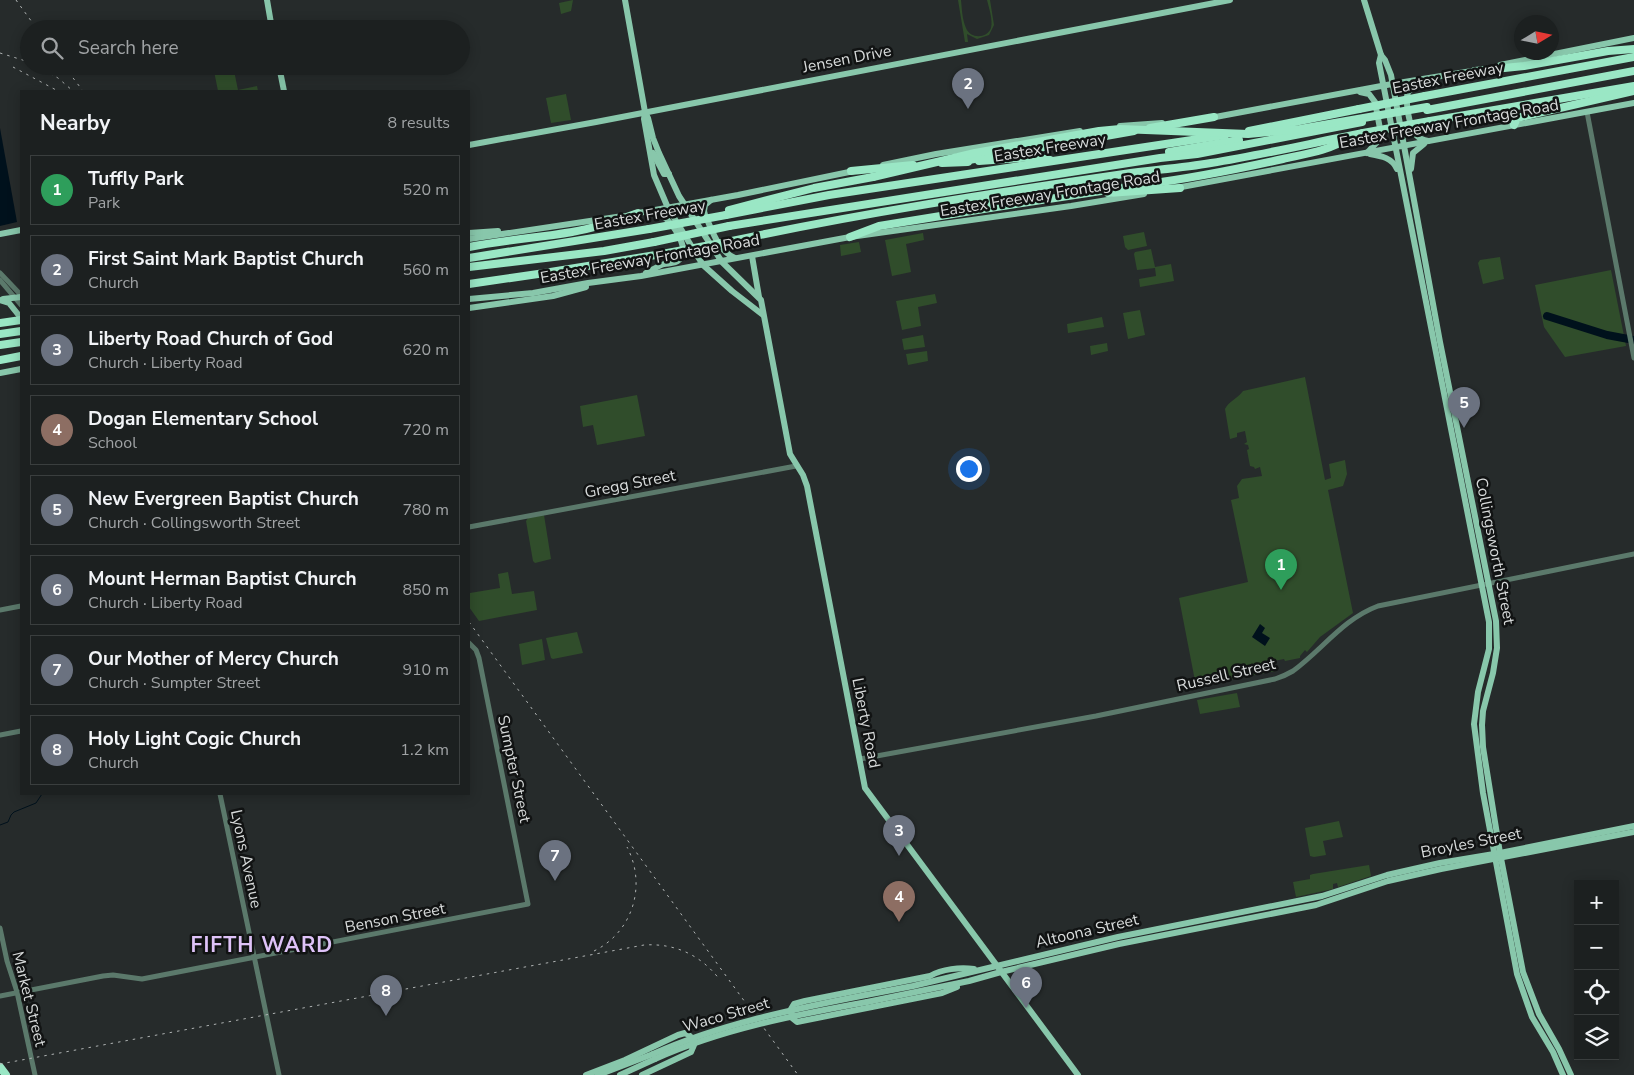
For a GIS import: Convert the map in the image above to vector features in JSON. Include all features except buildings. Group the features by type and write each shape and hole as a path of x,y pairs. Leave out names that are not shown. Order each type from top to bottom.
{"highway":[{"path":"1475,71 1524,66 1634,48"},
{"name":"Eastex Freeway","path":"470,258 649,229 829,195 1057,162 1247,131 1634,57"},
{"path":"1088,180 1103,171 1145,162 1197,154 1427,108 1634,70"},
{"path":"470,284 662,254 874,213 1210,163 1363,133 1634,86"},
{"path":"1514,125 1517,118 1634,91"},
{"name":"Eastex Freeway","path":"753,222 844,204 1191,149 1427,108"},
{"path":"873,176 1214,117"},
{"path":"726,213 814,188 974,153 1099,131 1120,129 1230,134 1300,129"},
{"path":"850,237 879,226 1193,178 1310,153 1338,144 1353,135"},
{"path":"470,267 604,251 753,222 1160,158 1197,154"},
{"path":"851,171 1034,157 1057,162"},
{"path":"974,198 994,201 1180,188"},
{"path":"470,247 500,241 574,232 604,225 638,213"},
{"path":"0,323 20,319"},
{"path":"0,334 20,331"},
{"path":"0,345 20,342"},
{"path":"0,360 20,356"},
{"path":"0,1067 6,1075"}],"main road":[{"path":"267,0 270,20"},
{"path":"624,0 645,112 653,138 684,205 722,262 760,298 758,303 750,305"},
{"name":"Jensen Drive","path":"470,145 1230,0"},
{"name":"Collingsworth Street","path":"1364,0 1380,55 1379,63 1402,179 1485,583 1496,622 1497,648 1493,673 1482,711 1483,747 1497,856 1517,974 1532,1017 1553,1052 1563,1075"},
{"path":"470,239 524,232 712,200 936,154 1108,127 1214,117 1392,84 1475,71 1634,38"},
{"name":"Collingsworth Street","path":"1380,55 1386,60 1392,84 1485,583"},
{"path":"281,75 284,90"},
{"path":"1422,79 1408,92 1407,104 1414,133 1421,139 1429,142"},
{"path":"1356,92 1369,94 1375,102 1381,134 1378,141 1367,153"},
{"name":"Eastex Freeway Frontage Road","path":"470,299 533,293 722,262 850,237 1071,206 1180,188 1634,103"},
{"path":"645,112 644,119 654,175 668,208 704,265 763,315"},
{"path":"1411,182 1414,153 1420,146 1429,142"},
{"path":"651,150 664,174 669,174"},
{"path":"1367,153 1384,156 1391,160 1396,165 1402,179"},
{"path":"712,200 705,205 706,215 720,246 726,254 736,259"},
{"path":"640,276 679,260 684,254 684,246 666,219 662,215 650,211"},
{"path":"0,234 20,230"},
{"path":"470,233 517,230 524,232"},
{"name":"Liberty Road","path":"752,256 764,309 763,315 790,454 803,475 807,486 865,788 1078,1075"},
{"path":"470,308 552,296 621,279"},
{"path":"0,299 19,297"},
{"path":"0,299 9,303 20,318"},
{"path":"0,373 20,369"},
{"name":"Broyles Street","path":"1497,856 1634,826"},
{"name":"Broyles Street","path":"1316,901 1386,875 1440,863 1497,856 1634,832"},
{"name":"Collingsworth Street","path":"1497,856 1523,972 1539,1014 1571,1075"},
{"name":"Altoona Street","path":"866,999 1118,937 1316,901"},
{"name":"Altoona Street","path":"866,999 969,981 1119,944 1316,901"},
{"path":"930,976 937,972 958,968 978,970"},
{"path":"954,976 930,976 794,1004 791,1009 792,1018 797,1022 942,993 969,981"},
{"name":"Waco Street","path":"620,1075 682,1041 715,1030 810,1006 866,999"},
{"path":"586,1075 625,1060 678,1035 685,1033 690,1036 694,1045 691,1052 642,1075"},
{"name":"Waco Street","path":"598,1075 654,1057"}],"street":[{"path":"1587,112 1634,358"},
{"path":"0,273 19,297"},
{"path":"0,280 19,297"},
{"name":"Gregg Street","path":"470,527 796,466"},
{"name":"Russell Street","path":"860,759 1096,716 1275,679 1292,671 1366,610 1485,583 1634,554"},
{"path":"0,610 20,606"},
{"name":"Sumpter Street","path":"470,644 476,650 479,658 528,904"},
{"path":"0,735 20,731"},
{"name":"Lyons Avenue","path":"220,795 279,1075"},
{"name":"Benson Street","path":"0,996 109,975 142,979 528,904"},
{"name":"Market Street","path":"0,928 17,992 35,1075"}],"green space":[{"path":"573,0 571,11 561,14 559,3"},
{"path":"958,0 961,0 963,18 968,32 975,36 982,36 989,32 991,28 987,0 990,0 994,25 989,35 977,39 967,34 968,42 965,42"},
{"path":"215,75 235,75 238,90 218,90"},
{"path":"257,86 258,90 238,90"},
{"path":"566,94 571,120 551,123 546,98"},
{"path":"1144,232 1147,246 1128,250 1125,247 1123,236"},
{"path":"923,233 924,240 906,244 911,272 892,276 885,240"},
{"path":"859,242 861,252 841,256 840,245"},
{"path":"1151,249 1155,267 1171,264 1174,281 1140,287 1139,279 1156,276 1155,268 1137,270 1134,254 1135,252"},
{"path":"1500,257 1504,279 1483,284 1478,263 1480,260"},
{"path":"1611,270 1626,346 1565,357 1544,327 1535,285"},
{"path":"935,294 937,303 918,307 921,326 902,330 896,301"},
{"path":"1140,310 1145,335 1128,339 1123,313"},
{"path":"1102,317 1104,327 1068,333 1067,324"},
{"path":"923,335 925,347 904,350 902,339"},
{"path":"1107,343 1108,351 1091,355 1090,346"},
{"path":"927,351 928,361 908,365 906,354"},
{"path":"1305,377 1325,480 1331,478 1329,464 1345,460 1347,474 1343,486 1328,490 1353,613 1320,637 1307,652 1305,650 1300,658 1274,661 1276,671 1196,686 1179,598 1248,582 1231,500 1239,498 1237,486 1242,479 1262,476 1260,467 1255,469 1250,466 1248,445 1244,444 1247,442 1245,431 1237,433 1237,437 1230,439 1225,409 1243,391"},
{"path":"637,395 645,436 597,445 593,425 583,427 580,406"},
{"path":"544,515 551,559 535,563 533,561 526,521 528,518"},
{"path":"508,572 512,594 534,591 537,610 479,621 470,608 470,593 500,588 498,574"},
{"path":"577,632 583,653 551,658 546,638"},
{"path":"542,639 545,660 522,665 519,644"},
{"path":"1237,693 1240,707 1200,714 1197,700"},
{"path":"1339,821 1343,837 1323,841 1326,855 1310,856 1305,828"},
{"path":"1369,865 1371,876 1338,887 1337,883 1333,884 1333,889 1296,897 1293,882 1310,879 1310,875 1313,874"}],"water":[{"path":"0,128 17,222 0,226"},
{"path":"1260,624 1265,628 1262,633 1270,638 1265,646 1252,637"}],"waterway":[{"path":"1547,316 1607,335 1634,340"},
{"path":"0,825 8,822 14,812 36,803 41,795"}],"railway":[{"path":"16,0 30,20"},
{"path":"0,53 20,59"},
{"path":"13,67 20,71"},
{"path":"28,75 56,90"},
{"path":"53,75 72,90"},
{"path":"71,75 82,90"},
{"path":"470,623 798,1075"},
{"path":"594,951 607,943 618,932 627,920 633,906 636,892 636,877 627,847"},
{"path":"0,1064 644,945 666,946 686,952 696,957 713,971 720,980"}],"place":[{"name":"First Saint Mark Baptist Church","path":"968,109"},
{"name":"New Evergreen Baptist Church","path":"1464,428"},
{"name":"Tuffly Park","path":"1281,590"},
{"name":"Liberty Road Church of God","path":"899,856"},
{"name":"Our Mother of Mercy Church","path":"555,881"},
{"name":"Dogan Elementary School","path":"899,922"},
{"name":"Mount Herman Baptist Church","path":"1026,1008"},
{"name":"Holy Light Cogic Church","path":"386,1016"}],"district":[{"name":"FIFTH WARD","path":"262,945"}]}
